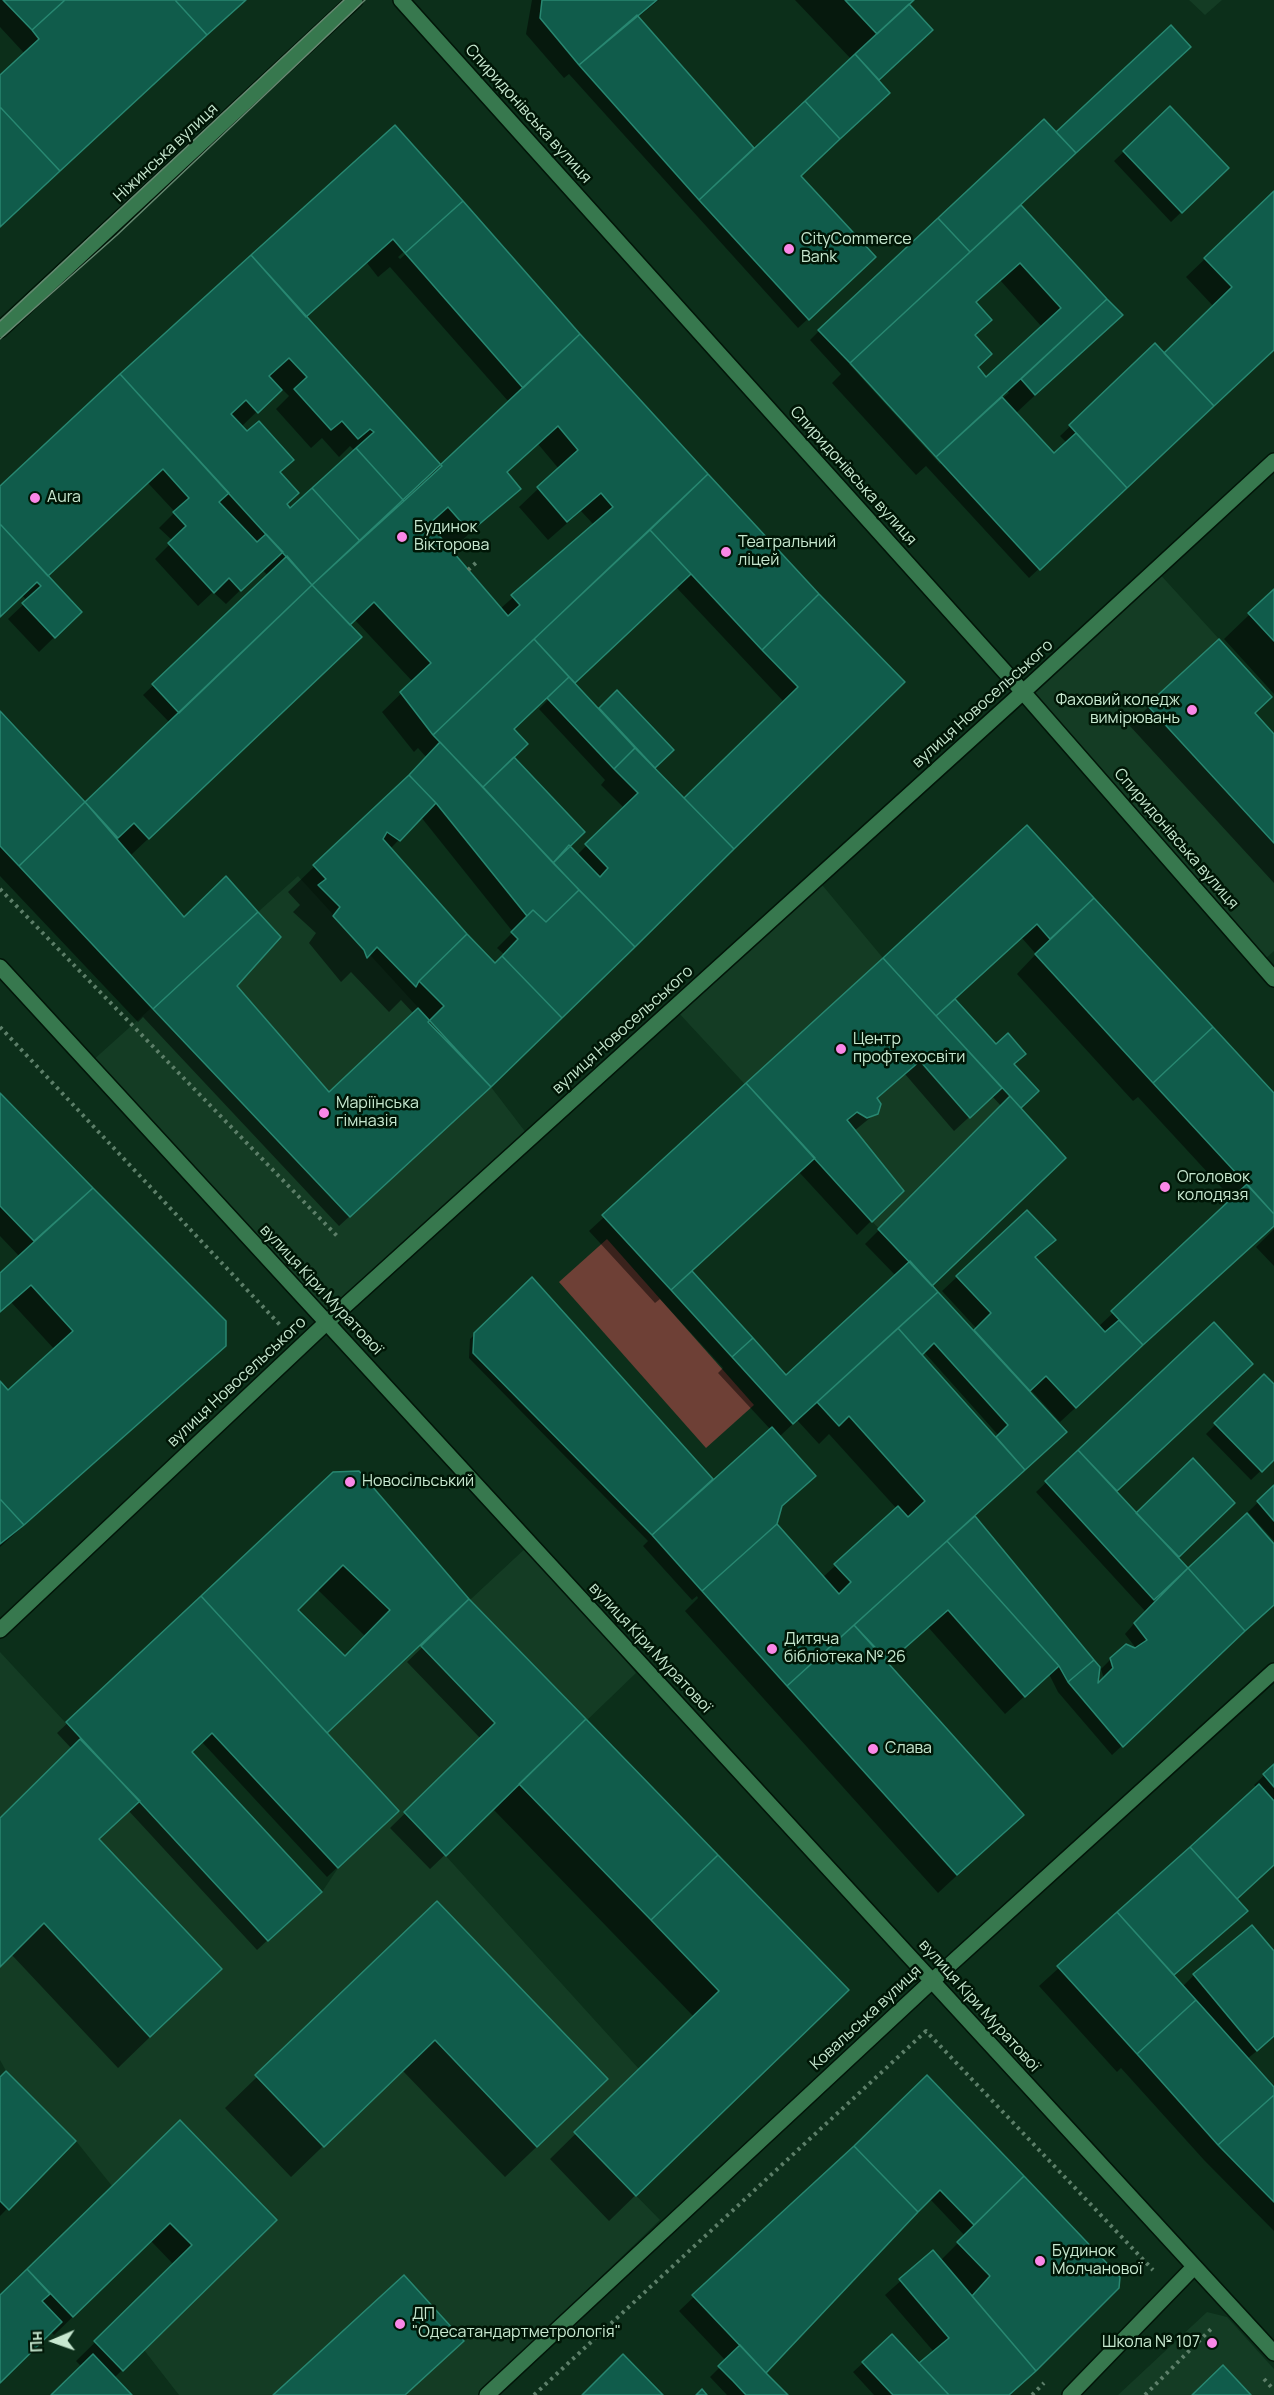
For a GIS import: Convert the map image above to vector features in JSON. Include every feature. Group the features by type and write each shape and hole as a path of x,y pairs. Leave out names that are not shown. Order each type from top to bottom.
{"street":[{"name":"Ніжинська вулиця","path":"0,330 355,0"},
{"name":"Спиридонівська вулиця","path":"401,0 1023,692 1274,979"},
{"name":"вулиця Новосельського","path":"0,1630 326,1323 1023,692 1274,461"},
{"name":"вулиця Кіри Муратової","path":"0,967 1274,2353"},
{"name":"Ковальська вулиця","path":"487,2395 932,1981 1274,1671"},
{"path":"1070,2395 1194,2267"}],"path":[{"path":"468,570 478,561"},
{"path":"0,890 339,1238"},
{"path":"0,1027 301,1347"},
{"path":"534,2395 926,2031 1154,2270 1146,2279"},
{"path":"1145,2395 1215,2325"},
{"path":"1032,2395 1049,2378"}],"shaded area":[{"path":"1189,0 1222,0 1205,15"},
{"path":"1157,571 1272,697 1255,713 1274,734 1274,951 1263,961 1030,693"},
{"name":"Маріїнська гімназія","path":"298,876 491,1087 530,1138 327,1319 91,1062"},
{"name":"Центр профтехосвіти","path":"818,880 883,958 1066,1158 932,1286 676,1010"},
{"path":"607,1239 754,1405 706,1448 559,1282"},
{"path":"529,1545 636,1673 446,1856 639,2069 574,2132 660,2220 478,2395 179,2395 144,2350 277,2220 181,2120 112,2186 76,2141 6,2071 0,2060 0,1652 268,1941 322,1892 338,1868 399,1811 327,1733"},
{"name":"Школа № 107","path":"1207,2312 1227,2317 1274,2369 1274,2395 1118,2395"}],"building":[{"path":"3,0 65,0 32,30"},
{"path":"65,0 175,0 207,35 60,171 0,107 0,75 39,39 32,30"},
{"path":"175,0 246,0 207,35"},
{"path":"542,0 657,0 579,65 540,18"},
{"path":"845,0 914,0 877,34"},
{"path":"909,4 933,30 879,80 855,54"},
{"path":"637,15 754,148 699,200 579,65"},
{"path":"1171,25 1191,47 1076,153 1056,132"},
{"path":"855,54 890,93 840,139 805,101"},
{"path":"805,101 840,139 801,176 876,257 809,320 699,200"},
{"path":"1170,106 1229,168 1182,213 1123,151"},
{"path":"0,107 60,171 0,227"},
{"path":"1044,119 1076,153 970,252 938,218"},
{"path":"395,125 463,201 405,253 393,239 306,317 251,255"},
{"path":"1274,191 1274,350 1214,406 1164,353 1232,287 1204,258"},
{"path":"463,201 580,334 523,388 405,253"},
{"path":"1021,205 1107,299 936,457 850,363","holes":["1020,263 1061,308 986,377 978,367 992,354 975,335 992,320 976,302"]},
{"path":"938,218 970,252 850,363 818,330"},
{"path":"251,255 442,466 404,501 356,448 374,432 370,429 358,439 342,421 331,430 294,389 307,377 289,358 269,376 282,390 258,413 246,400 231,414 247,431 259,421 294,460 280,472 299,493 287,504 290,508 312,488 360,541 312,585 120,374"},
{"path":"1107,299 1123,315 1035,395 1021,379"},
{"name":"Будинок Вікторова","path":"580,334 708,474 433,735 400,692 431,663 374,602 350,625 312,585","holes":["558,426 578,450 537,487 567,522 601,493 613,507 511,595 520,605 508,616 429,524 448,507 470,532 521,489 507,472"]},
{"path":"1155,343 1214,406 1127,488 1069,425"},
{"path":"120,374 229,493 219,502 257,542 266,534 283,552 241,591 229,578 214,593 168,543 186,526 173,512 189,498 163,469 48,576 0,524 0,486"},
{"path":"1002,397 1054,453 1076,433 1127,488 1040,570 936,457"},
{"path":"356,448 404,501 360,541 312,488"},
{"name":"Театральний ліцей","path":"708,474 819,594 762,650 650,530"},
{"path":"0,524 82,612 55,638 22,603 41,586 37,582 0,617"},
{"path":"650,530 691,574 575,683 534,639"},
{"path":"287,556 312,585 179,713 152,684"},
{"path":"312,585 362,637 149,839 134,823 118,838 85,802"},
{"path":"1274,589 1274,641 1248,613"},
{"path":"819,594 905,682 734,849 684,798 798,687 762,650"},
{"path":"534,639 569,677 514,729 528,744 483,787 433,735"},
{"path":"1219,639 1272,697 1255,713 1274,734 1274,843 1147,705"},
{"path":"569,677 635,748 614,769 547,698"},
{"path":"617,690 674,750 655,768 599,708"},
{"path":"0,711 85,802 19,866 0,846"},
{"path":"440,742 579,890 546,922 533,910 527,916 436,803 409,775"},
{"path":"635,748 734,849 635,947 553,863 569,845 600,877 608,868 585,844 638,793 614,769"},
{"path":"514,757 585,832 553,863 483,787"},
{"path":"409,775 436,803 400,841 387,832 383,839 467,934 419,981 416,987 377,947 367,958 364,950 333,916 340,907 318,885 326,879 313,865"},
{"path":"85,802 184,917 226,876 258,912 153,1009 19,866"},
{"path":"1027,825 1094,898 1050,939 1037,924 936,1016 883,958"},
{"path":"579,890 635,947 562,1018 502,956 518,939 511,932 533,910 546,922"},
{"path":"1094,898 1213,1027 1153,1083 1035,954"},
{"path":"258,912 281,937 237,986 329,1092 418,1008 491,1087 350,1217 153,1009"},
{"path":"467,934 495,963 502,956 562,1018 491,1087 428,1022 444,1006 419,981"},
{"path":"883,958 1002,1088 970,1118 920,1061 877,1098 881,1104 878,1114 867,1118 857,1112 847,1120 904,1191 872,1222 746,1083"},
{"path":"955,999 996,1044 1008,1033 1026,1054 1014,1064 1039,1091 1021,1108 936,1016"},
{"path":"1213,1027 1274,1093 1274,1214 1153,1083"},
{"path":"746,1083 815,1158 671,1290 602,1215"},
{"path":"0,1093 93,1188 34,1241 0,1206"},
{"path":"1010,1096 1066,1158 932,1286 878,1229"},
{"path":"1247,1184 1274,1214 1274,1226 1143,1345 1111,1311"},
{"path":"93,1188 226,1321 226,1346 24,1525 0,1499 0,1381 8,1390 73,1331 31,1285 0,1312 0,1273"},
{"path":"1027,1210 1056,1240 1035,1257 1105,1332 1119,1320 1143,1345 1076,1408 1046,1376 1030,1391 974,1330 991,1313 956,1276"},
{"path":"910,1261 938,1292 793,1424 732,1357 753,1338 786,1375"},
{"path":"692,1271 753,1338 732,1357 671,1290"},
{"path":"532,1277 713,1479 652,1535 473,1353 474,1333"},
{"path":"938,1292 1067,1432 1025,1470 996,1437 1008,1425 934,1343 922,1355 898,1328"},
{"path":"1214,1322 1253,1364 1117,1491 1078,1450"},
{"path":"898,1328 1025,1470 787,1686 702,1591 777,1524 839,1594 851,1582 834,1564 898,1506 908,1517 925,1501 849,1416 839,1426 817,1402"},
{"path":"1264,1374 1274,1384 1274,1460 1262,1472 1214,1423"},
{"path":"772,1427 816,1476 782,1506 777,1524 702,1591 652,1535"},
{"path":"1078,1450 1188,1568 1154,1600 1045,1481"},
{"path":"1193,1458 1235,1503 1179,1557 1136,1513"},
{"path":"359,1471 469,1599 327,1733 201,1596 333,1472","holes":["343,1565 390,1610 345,1656 298,1610"]},
{"path":"1274,1485 1274,1521 1257,1501"},
{"path":"0,1499 24,1525 0,1544"},
{"path":"1247,1513 1274,1544 1274,1605 1245,1631 1188,1568"},
{"path":"975,1516 1094,1660 1068,1682 1059,1666 947,1541"},
{"path":"947,1541 1059,1666 1025,1697 948,1610 889,1662 854,1625"},
{"path":"1188,1568 1245,1631 1123,1747 1068,1682 1094,1660 1100,1667 1098,1683 1113,1668 1110,1658 1126,1644 1135,1648 1147,1640 1134,1623"},
{"path":"201,1596 399,1811 338,1868 212,1733 192,1752 322,1892 268,1941 66,1722"},
{"path":"469,1599 586,1719 446,1856 404,1812 495,1723 421,1646"},
{"path":"854,1625 1024,1815 957,1875 787,1686"},
{"path":"586,1719 718,1855 651,1920 519,1784"},
{"path":"80,1739 140,1801 99,1839 222,1969 150,2037 44,1923 0,1967 0,1818"},
{"path":"1274,1764 1274,1787 1263,1774"},
{"path":"1259,1784 1274,1801 1274,1865 1237,1899 1190,1847"},
{"path":"1190,1847 1248,1911 1174,1975 1117,1912"},
{"path":"718,1855 849,1990 636,2196 574,2132 719,1991 651,1920"},
{"path":"437,1901 608,2079 537,2147 435,2040 324,2147 255,2075"},
{"path":"1117,1912 1196,2000 1137,2054 1057,1966"},
{"path":"1252,1925 1274,1951 1274,2036 1257,2051 1193,1974"},
{"path":"1196,2000 1274,2087 1274,2095 1218,2145 1137,2054"},
{"path":"6,2071 76,2141 9,2210 0,2201 0,2077"},
{"path":"927,2075 1024,2176 974,2225 940,2190 918,2212 854,2146"},
{"path":"1274,2095 1274,2202 1218,2145"},
{"path":"180,2120 277,2220 123,2371 94,2341 192,2245 170,2223 73,2317 27,2269"},
{"path":"854,2146 918,2212 766,2373 692,2295"},
{"name":"Будинок Молчанової","path":"1024,2176 1120,2277 1119,2288 1036,2371 972,2296 990,2276 957,2242"},
{"path":"933,2250 1036,2371 1009,2395 949,2395 919,2363 949,2338 899,2279"},
{"path":"27,2269 50,2294 42,2301 62,2322 0,2383 0,2295"},
{"name":"ДП \"Одесатандартметрологія\"","path":"404,2275 464,2341 405,2395 273,2395"},
{"path":"892,2334 949,2395 893,2395 862,2362"},
{"path":"740,2345 788,2395 746,2395 718,2366"},
{"path":"93,2354 132,2395 51,2395"},
{"path":"623,2354 663,2395 582,2395"},
{"path":"1223,2365 1251,2395 1192,2395"},
{"path":"702,2389 707,2395 696,2395"}],"tram line":[{"path":"0,321 344,0"},
{"path":"0,339 117,235 365,0"}],"place":[{"name":"CityCommerce Bank","path":"789,249"},
{"name":"Aura","path":"35,498"},
{"name":"Будинок Вікторова","path":"402,537"},
{"name":"Театральний ліцей","path":"726,552"},
{"name":"Фаховий коледж вимірювань","path":"1192,710"},
{"name":"Центр профтехосвіти","path":"841,1049"},
{"name":"Маріїнська гімназія","path":"324,1113"},
{"name":"Оголовок колодязя","path":"1165,1187"},
{"name":"Новосільський","path":"350,1482"},
{"name":"Дитяча бібліотека № 26","path":"772,1649"},
{"name":"Слава","path":"873,1749"},
{"name":"Будинок Молчанової","path":"1040,2261"},
{"name":"ДП \"Одесатандартметрологія\"","path":"400,2324"},
{"name":"Школа № 107","path":"1212,2343"}]}
